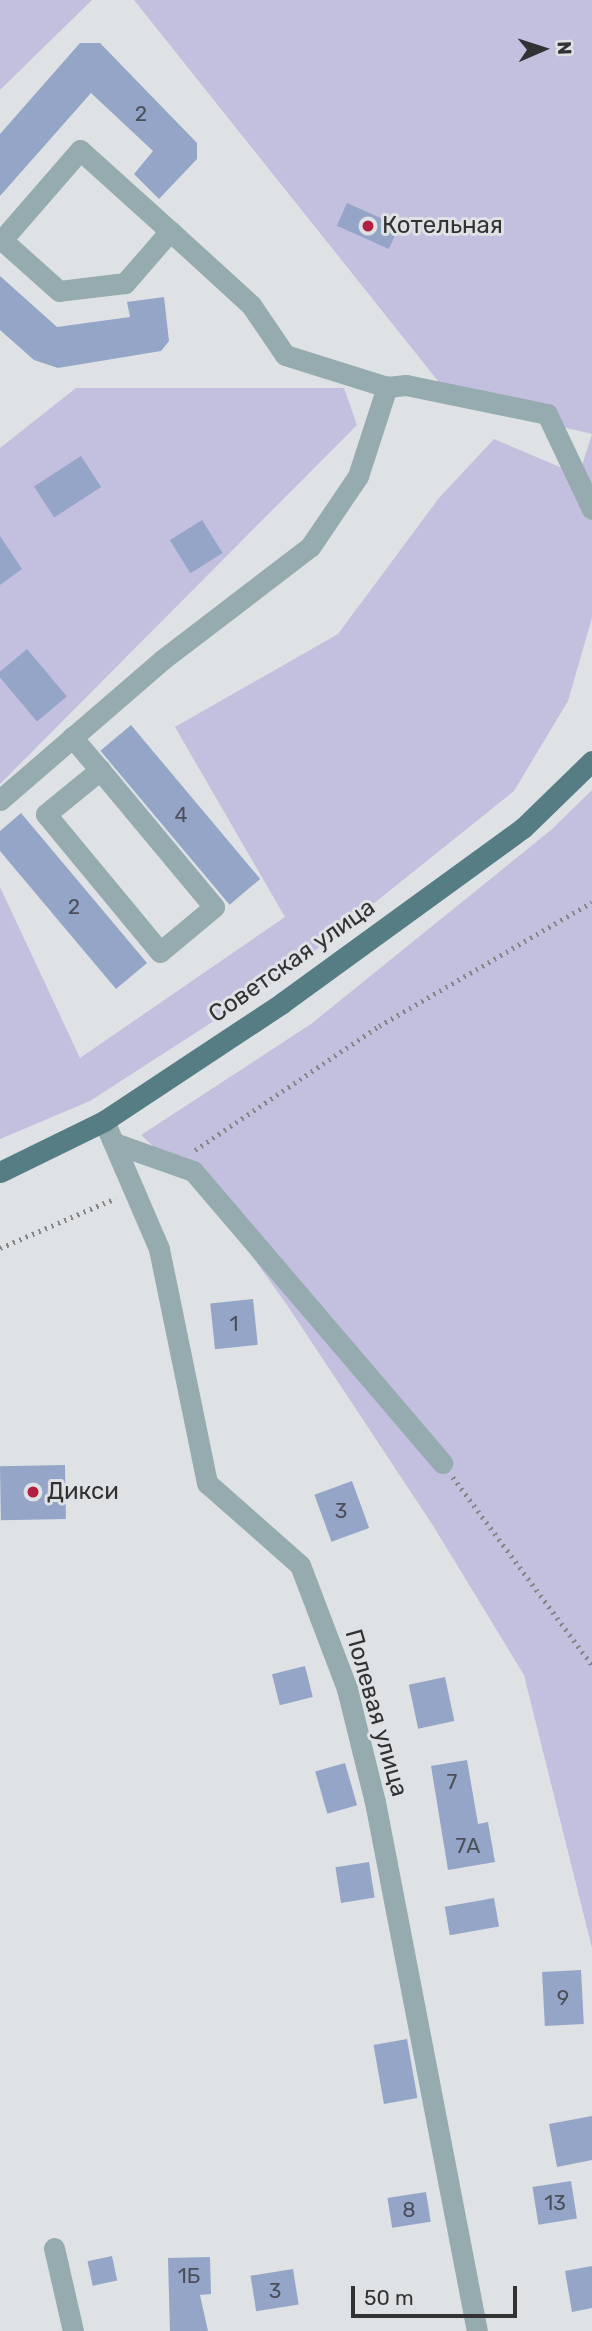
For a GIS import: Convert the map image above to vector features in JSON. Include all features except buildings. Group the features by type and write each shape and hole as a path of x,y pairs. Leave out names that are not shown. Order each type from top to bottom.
{"main road":[{"name":"Советская улица","path":"0,1172 104,1121 282,1003 523,828 592,761"}],"street":[{"path":"170,232 125,283 59,291 2,240 80,150 251,305 285,355 387,387 407,385 547,414 592,509"},
{"path":"0,800 162,660 310,547 358,476 387,387"},
{"path":"72,737 100,770 214,907 160,952 46,814 100,770"},
{"name":"Полевая улица","path":"104,1121 136,1189 159,1249 207,1483 300,1564 347,1689 375,1802 477,2331"},
{"path":"114,1143 193,1171 442,1462"},
{"path":"54,2248 73,2331"}],"path":[{"path":"182,1158 379,1026 592,902"},
{"path":"0,1248 136,1189"},
{"path":"442,1462 592,1665"}],"shaded area":[{"path":"0,0 92,0 0,90"},
{"path":"134,0 592,0 592,434 454,401"},
{"path":"76,388 344,388 357,425 0,784 0,448"},
{"path":"592,434 592,618 568,701 514,791 282,977 90,1101 0,1139 0,887 80,1058 285,917 175,727 338,634 439,498 494,439 579,475"},
{"path":"592,790 592,1948 524,1675 432,1524 287,1305 216,1206 141,1135 311,1024 551,830"}],"place":[{"name":"Котельная","path":"368,226"},
{"name":"Дикси","path":"33,1492"}]}
